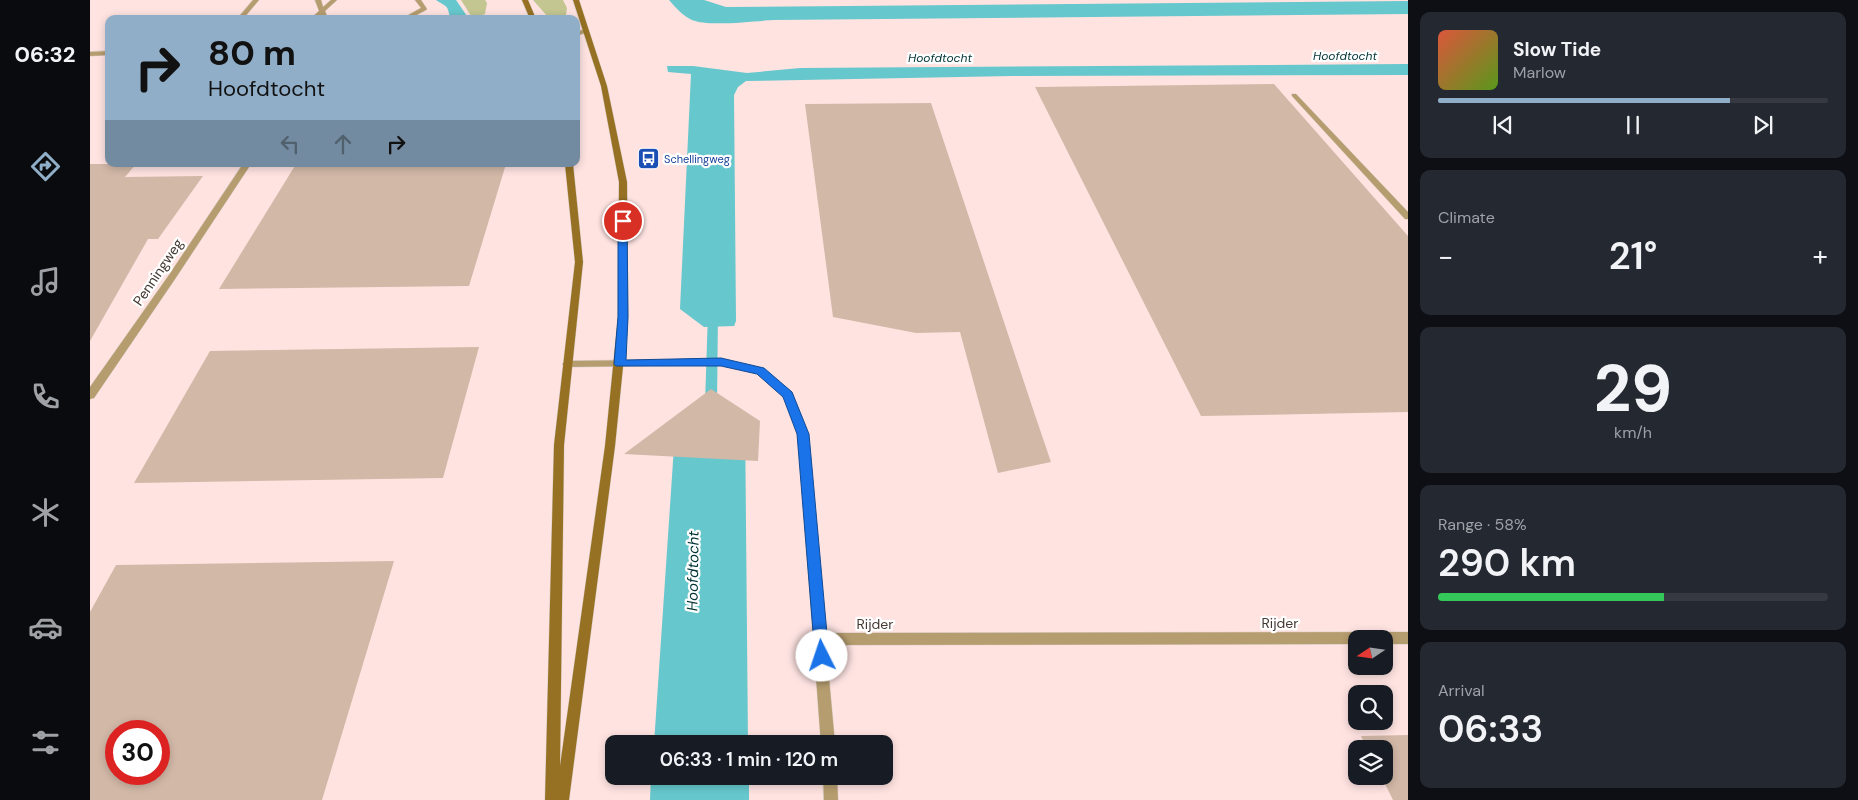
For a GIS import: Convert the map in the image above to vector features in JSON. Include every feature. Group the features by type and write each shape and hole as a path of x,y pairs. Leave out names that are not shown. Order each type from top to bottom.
{"main road":[{"path":"525,0 531,15"},
{"path":"562,800 610,446 620,364 623,317 623,182 604,86 576,0"},
{"path":"552,800 559,445 579,262 569,167"}],"street":[{"path":"243,15 256,0"},
{"path":"318,0 324,15"},
{"path":"322,10 326,0"},
{"path":"317,15 334,0"},
{"path":"412,15 424,9 418,0"},
{"path":"580,32 586,31"},
{"path":"90,54 105,53"},
{"path":"1294,95 1408,217"},
{"name":"Penningweg","path":"90,394 172,277 245,167"},
{"path":"568,364 721,362 760,371 788,395 803,434 827,735"},
{"name":"Rijder","path":"820,639 1408,638"},
{"path":"831,785 832,800"}],"shaded area":[{"path":"90,0 1408,0 1408,800 90,800"}],"green space":[{"path":"461,0 485,0 487,3 485,14 470,15"},
{"path":"533,0 563,0 567,8 566,15 546,15"}],"water":[{"path":"436,0 456,0 466,15 449,15 444,5"},
{"path":"669,0 704,0 726,7 1408,1 1408,14 773,20 709,23 692,20 677,9"},
{"path":"1408,64 1408,75 1012,76 746,81 738,87 734,95 736,321 734,326 704,327 680,309 691,74 668,72 667,66 693,66 747,73 800,68"},
{"name":"Hoofdtocht","path":"745,414 748,735 655,735 676,417"},
{"path":"651,785 749,785 749,800 650,800"}],"building":[{"path":"1274,84 1408,236 1408,412 1201,416 1035,87"},
{"path":"931,103 1051,462 998,473 960,332 916,333 833,317 805,104"},
{"path":"90,164 105,164 105,167 133,167 125,177 203,176 158,239 148,239 90,341"},
{"path":"294,167 505,167 469,286 219,289"},
{"path":"479,347 443,478 134,483 210,351"},
{"path":"711,389 760,421 758,461 624,454"},
{"path":"394,561 322,800 90,800 90,612 116,565"},
{"path":"1408,735 1408,800 1393,800 1386,785 1393,785 1393,740 1363,740 1361,736"}],"waterway":[{"path":"711,404 713,312"}],"place":[{"name":"Schellingweg","path":"648,159"}],"route":[{"path":"623,221 623,317 620,364 721,362 760,371 788,395 803,434 822,656"}]}
